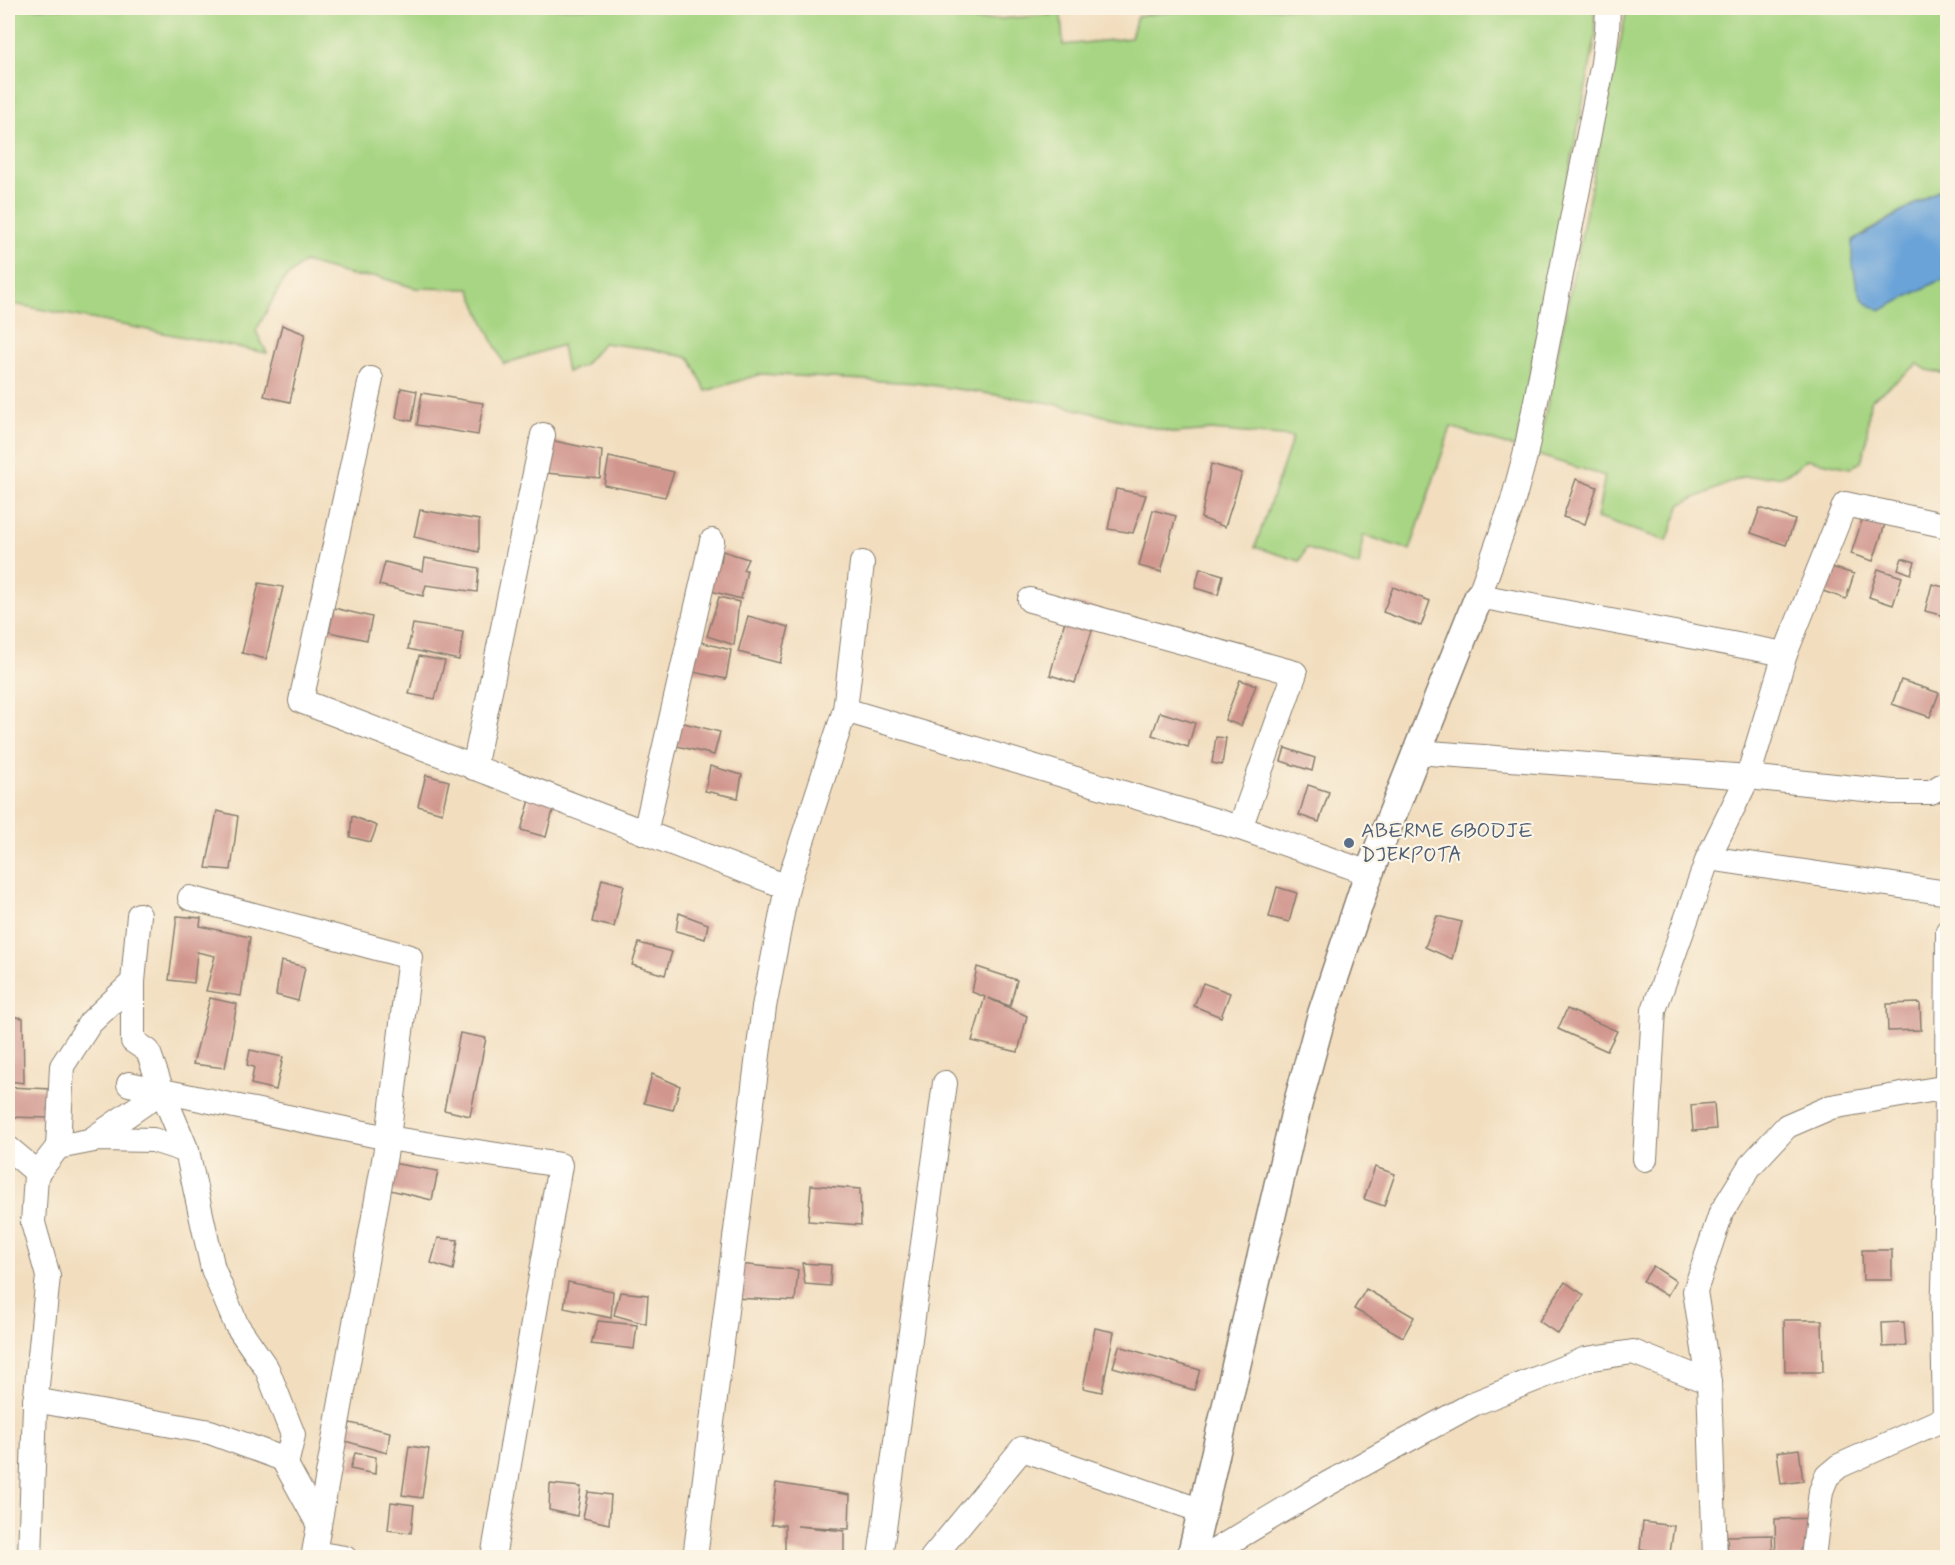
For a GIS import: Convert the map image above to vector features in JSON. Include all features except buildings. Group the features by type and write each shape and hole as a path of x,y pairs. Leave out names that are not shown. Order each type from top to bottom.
{"street":[{"path":"1191,1557 1296,1110 1322,1014 1369,873 1479,596 1512,504 1525,456 1603,63 1608,8"},
{"path":"371,379 300,701 787,887"},
{"path":"474,768 543,435"},
{"path":"1645,1159 1653,1010 1708,858 1748,777 1785,654 1845,504 1947,526"},
{"path":"645,833 712,541"},
{"path":"695,1557 764,1007 787,887 844,710 862,563"},
{"path":"1479,596 1785,654"},
{"path":"1030,600 1295,673 1240,828"},
{"path":"844,710 1240,828 1369,873"},
{"path":"1418,752 1748,777 1893,792 1931,792 1947,782"},
{"path":"1708,858 1947,893"},
{"path":"190,898 410,957 388,1138 314,1553 345,1557"},
{"path":"139,915 133,982 133,1041 148,1051 187,1152 213,1269 236,1324 267,1369 293,1435 286,1465"},
{"path":"1813,1557 1821,1491 1827,1476 1839,1466 1946,1418 1943,1315 1946,1227 1947,931"},
{"path":"30,1557 35,1400 48,1276 33,1223 38,1173 58,1147 62,1066 90,1023 133,982"},
{"path":"880,1557 945,1083"},
{"path":"129,1084 388,1138 560,1165 493,1557"},
{"path":"1715,1557 1709,1382 1695,1291 1721,1213 1750,1166 1787,1126 1831,1107 1946,1087"},
{"path":"91,1140 162,1091"},
{"path":"58,1147 99,1139 153,1140 187,1152"},
{"path":"8,1148 38,1173"},
{"path":"1203,1557 1320,1488 1473,1404 1586,1359 1633,1352 1709,1382"},
{"path":"35,1400 210,1432 283,1459 319,1528"},
{"path":"932,1557 1022,1449 1202,1511"},
{"path":"303,1557 319,1528"}],"green space":[{"path":"8,8 972,8 974,21 1061,14 1063,45 1131,38 1137,16 1204,8 1594,8 1596,35 1516,448 1451,427 1410,550 1363,535 1359,566 1306,548 1300,561 1255,547 1293,437 1211,430 1175,433 1051,403 916,383 761,374 706,391 690,358 651,349 603,343 583,366 567,372 562,345 504,364 470,289 415,288 379,277 354,276 304,262 283,281 256,331 267,353 8,303"},
{"path":"1627,8 1947,8 1947,185 1853,240 1882,310 1936,282 1947,279 1947,374 1927,370 1918,364 1870,401 1866,444 1861,462 1850,468 1807,459 1794,470 1781,476 1743,477 1681,504 1667,541 1597,518 1605,476 1537,455"}],"water":[{"path":"1947,185 1947,279 1936,282 1882,310 1868,304 1859,293 1855,278 1853,241"}],"place":[{"name":"ABERME GBODJE DJEKPOTA","path":"1349,843"}]}
